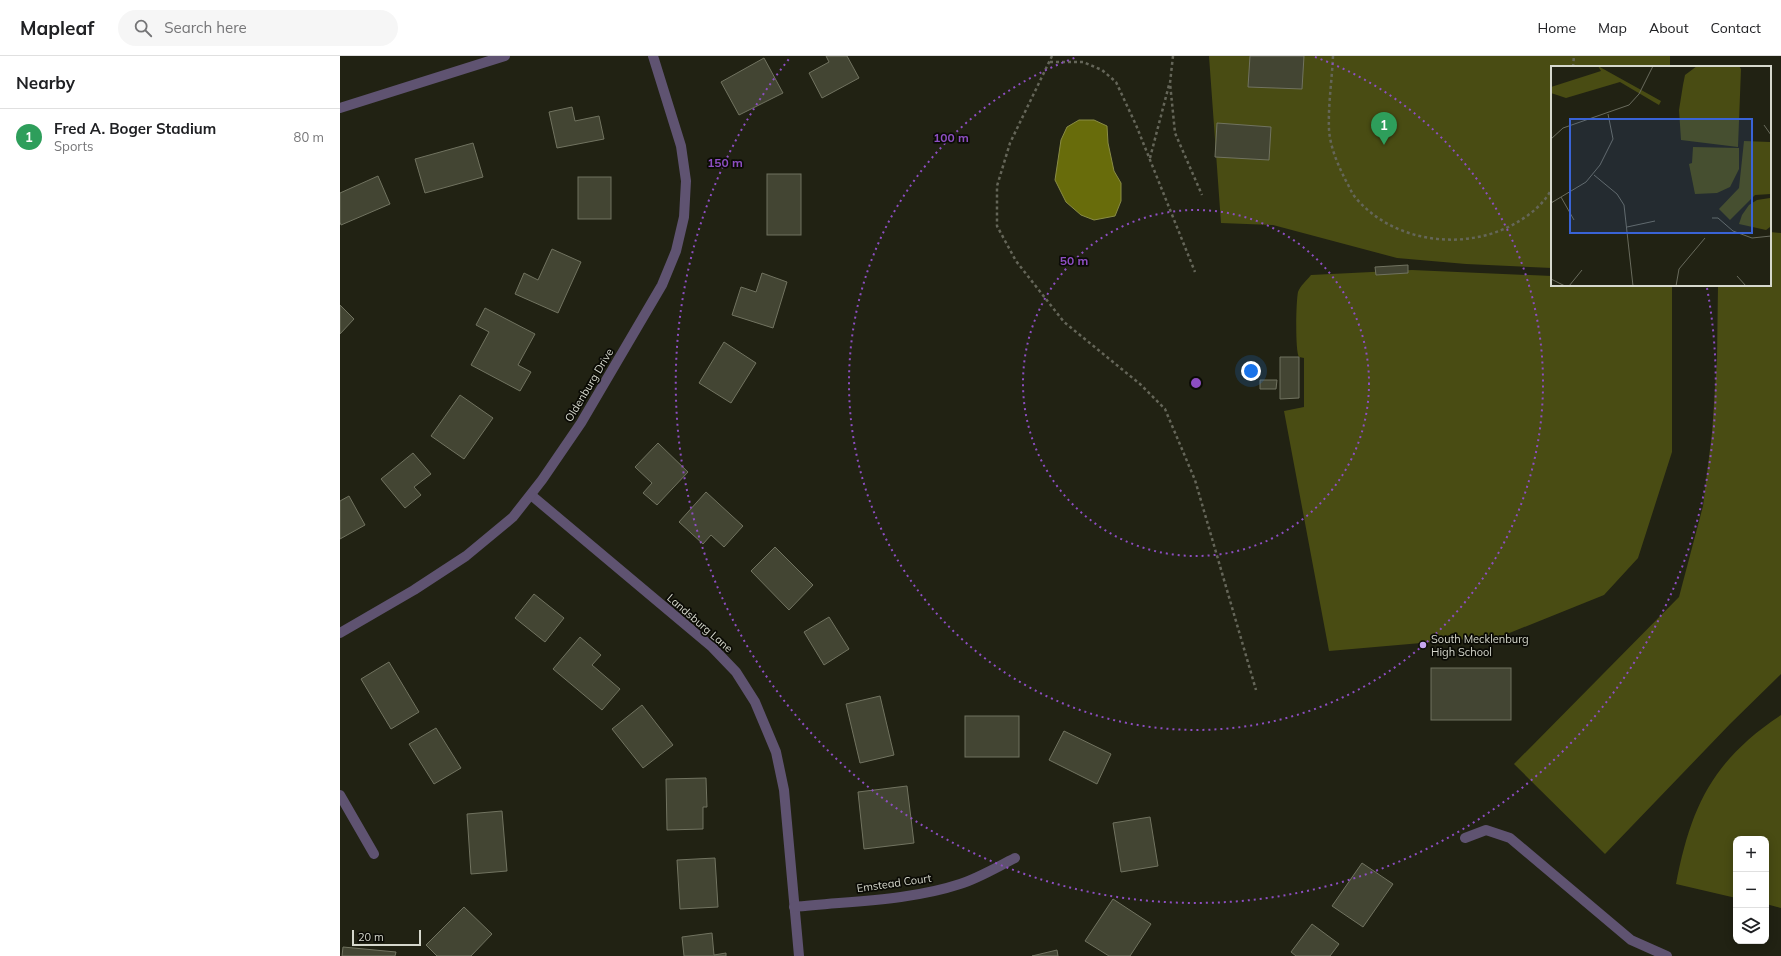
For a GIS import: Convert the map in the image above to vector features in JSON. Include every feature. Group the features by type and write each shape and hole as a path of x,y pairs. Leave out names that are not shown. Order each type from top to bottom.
{"street":[{"path":"340,108 505,56"},
{"name":"Oldenburg Drive","path":"340,633 414,590 466,556 513,517 531,495 581,423 662,285 676,251 684,217 686,181 681,146 653,56"},
{"name":"Landsburg Lane","path":"531,495 712,647 736,672 755,702 776,752 784,790 799,956"},
{"path":"340,795 374,854"},
{"path":"1465,838 1486,830 1510,838 1631,940 1667,956"},
{"name":"Emstead Court","path":"794,907 919,894 966,882 1015,858"}],"path":[{"path":"1052,56 1010,143 997,186 997,226 1016,261 1064,322 1140,384 1166,409 1195,480 1256,690"},
{"path":"1150,158 1170,83 1173,56"},
{"path":"1333,56 1329,130 1336,163 1354,196 1380,220 1414,235 1442,240 1473,239 1502,231 1529,216 1551,190"},
{"path":"1573,66 1574,56"},
{"path":"1050,62 1083,62 1102,70 1116,82 1150,158 1195,272"},
{"path":"1170,83 1175,133 1202,195"}],"shaded area":[{"path":"1209,56 1670,56 1670,66 1551,66 1551,268 1466,264 1397,258 1273,225 1221,223"},
{"path":"1079,120 1094,120 1107,126 1108,143 1114,171 1121,183 1121,201 1115,216 1094,220 1081,215 1066,202 1055,180 1061,140 1067,127"},
{"path":"1771,232 1781,233 1781,674 1730,724 1605,854 1514,764 1679,597 1703,506 1712,433 1717,360 1718,286 1771,286"},
{"path":"1412,270 1551,276 1551,286 1672,286 1672,452 1638,558 1604,595 1502,636 1329,651 1284,411 1304,407 1304,358 1299,357 1298,353 1296,315 1298,292 1311,275"},
{"path":"1781,715 1781,908 1769,905 1769,836 1733,836 1733,897 1676,884 1689,831 1698,808 1709,787 1738,749"}],"building":[{"path":"826,56 847,56 859,78 822,98 809,73 829,62"},
{"path":"1250,56 1304,56 1302,89 1248,87"},
{"path":"764,58 783,93 739,115 721,82"},
{"path":"572,107 575,121 599,116 604,139 557,148 549,112"},
{"path":"1217,123 1271,127 1269,160 1215,157"},
{"path":"473,143 483,177 425,193 415,159"},
{"path":"767,174 801,174 801,235 767,235"},
{"path":"378,176 390,204 341,225 340,193"},
{"path":"578,177 611,177 611,219 578,219"},
{"path":"552,249 581,262 558,313 515,294 524,273 538,280"},
{"path":"1408,265 1408,273 1376,275 1375,267"},
{"path":"762,273 787,282 773,328 732,315 741,287 756,292"},
{"path":"340,305 354,319 340,334"},
{"path":"485,308 535,334 518,365 531,372 520,391 471,365 489,332 476,325"},
{"path":"724,342 756,363 731,403 699,383"},
{"path":"1280,357 1299,357 1299,398 1280,399"},
{"path":"1260,380 1277,380 1276,389 1260,389"},
{"path":"460,395 493,418 464,459 431,436"},
{"path":"658,443 688,472 657,505 643,493 652,483 635,467"},
{"path":"413,453 431,474 414,487 421,495 405,508 381,479"},
{"path":"706,492 743,526 724,547 711,535 703,544 679,522"},
{"path":"349,496 365,525 340,539 340,501"},
{"path":"775,547 813,585 789,610 751,571"},
{"path":"534,594 564,618 545,642 515,618"},
{"path":"829,617 849,649 824,665 804,632"},
{"path":"580,637 601,655 592,665 620,689 602,710 553,669"},
{"path":"389,662 419,712 391,729 361,679"},
{"path":"1431,668 1511,668 1511,720 1431,720"},
{"path":"880,696 894,755 860,763 846,704"},
{"path":"642,705 673,745 643,768 612,729"},
{"path":"965,716 1019,716 1019,757 965,757"},
{"path":"436,728 461,768 434,784 409,744"},
{"path":"1064,731 1111,754 1097,784 1049,760"},
{"path":"706,778 707,807 703,807 703,829 667,830 666,779"},
{"path":"907,786 914,843 864,849 858,792"},
{"path":"502,811 507,871 471,874 467,814"},
{"path":"1150,817 1158,866 1121,872 1113,823"},
{"path":"715,858 718,907 680,909 677,860"},
{"path":"1362,863 1393,884 1363,927 1332,906"},
{"path":"1113,899 1151,924 1130,956 1109,956 1085,941"},
{"path":"464,907 492,934 471,956 437,956 426,945"},
{"path":"1312,924 1339,944 1330,956 1296,956 1291,952"},
{"path":"712,933 714,955 726,953 726,956 684,956 682,937"},
{"path":"343,947 396,952 395,956 342,956"},
{"path":"1057,950 1058,956 1032,956"}],"place":[{"name":"Fred A. Boger Stadium","path":"1384,145"},
{"name":"South Mecklenburg High School","path":"1423,645"}]}
